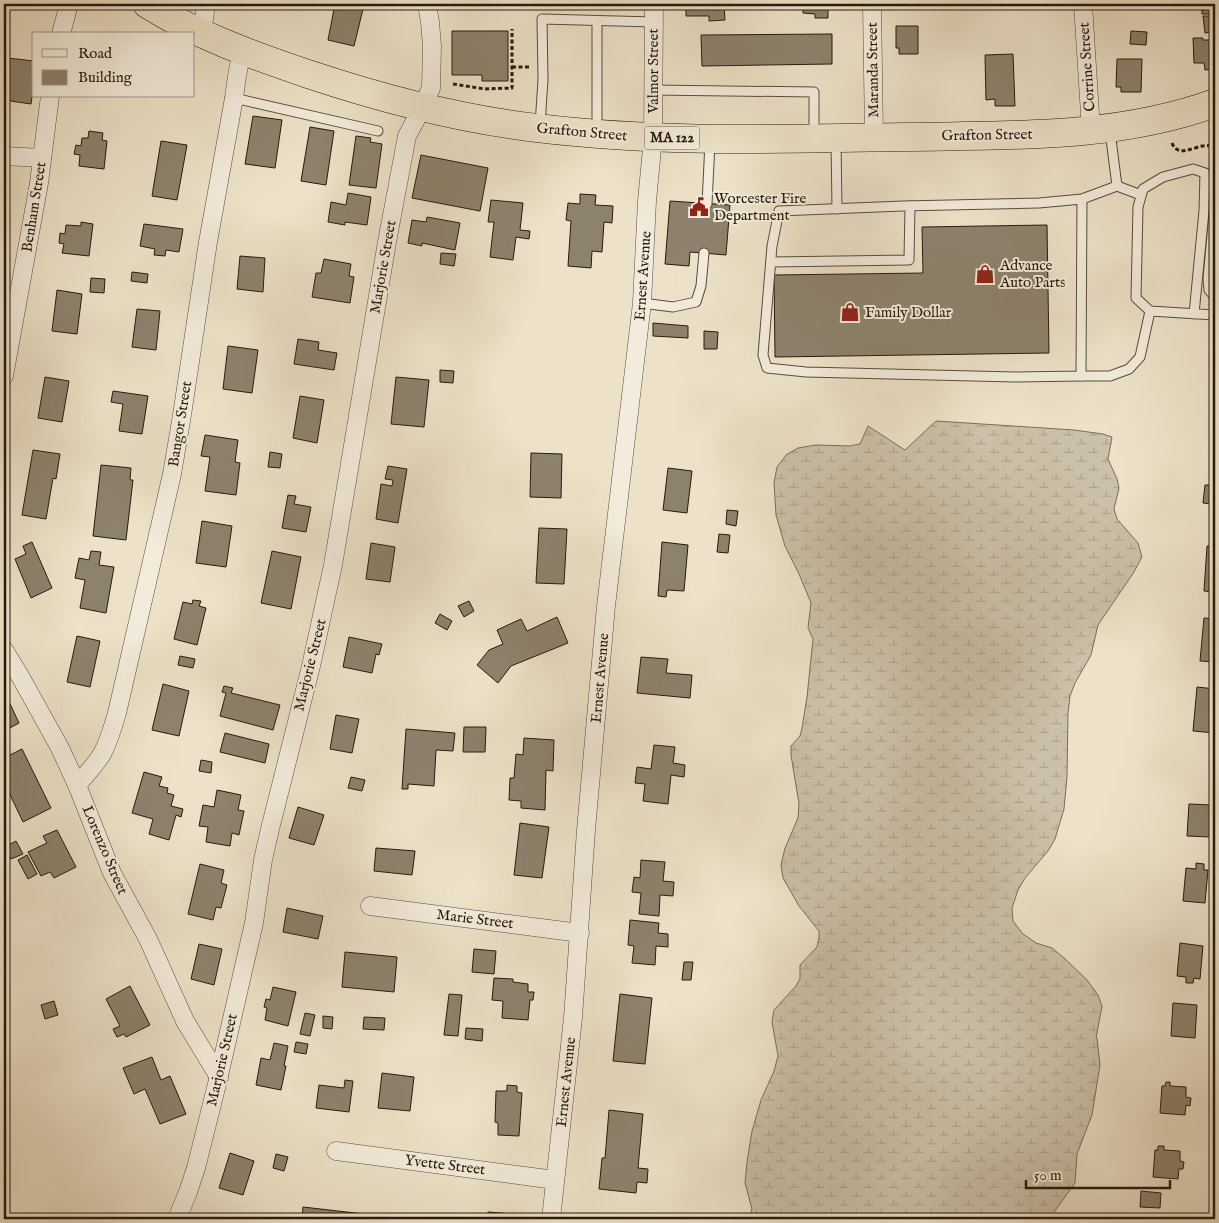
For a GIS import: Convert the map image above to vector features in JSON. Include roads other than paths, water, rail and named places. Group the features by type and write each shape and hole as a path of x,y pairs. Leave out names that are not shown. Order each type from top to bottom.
{"highway":[{"name":"Grafton Street","path":"147,4 202,33 242,50 283,66 353,89 422,108 493,122 597,134 653,138 710,139 1034,134 1100,129 1144,123 1176,116 1215,103"}],"street":[{"path":"62,32 69,4"},
{"path":"202,33 206,4"},
{"name":"Marjorie Street","path":"177,1219 196,1168 219,1077 254,924 263,860 311,666 333,565 387,242 407,136 430,88 432,46 427,4"},
{"name":"Valmor Street","path":"653,138 654,4"},
{"name":"Maranda Street","path":"872,4 874,137"},
{"name":"Corrine Street","path":"1083,4 1100,129"},
{"name":"Bangor Street","path":"77,784 101,755 109,738 117,714 136,635 174,465 212,220 242,50"},
{"name":"Benham Street","path":"4,376 31,229 50,98"},
{"name":"Ernest Avenue","path":"551,1219 570,1053 586,830 605,623 642,303 647,201 653,138"},
{"path":"4,156 42,158"},
{"name":"Lorenzo Street","path":"4,650 50,730 77,784 112,873 148,939 185,1021 219,1077"},
{"name":"Marie Street","path":"370,906 580,933"},
{"name":"Yvette Street","path":"336,1151 555,1180"}],"lane":[{"path":"540,128 542,20 654,22"},
{"path":"597,21 597,134"},
{"path":"653,90 814,92 825,138 837,209"},
{"path":"234,98 378,131"},
{"path":"1100,129 1117,186"},
{"path":"707,204 710,139"},
{"path":"1215,188 1205,177 1193,169 1163,177 1143,189 1138,207 1136,298 1150,311 1215,315"},
{"path":"1194,314 1204,211 1205,177 1215,169"},
{"path":"1141,195 1117,186 1082,199 1039,203 779,211 772,246 763,355 767,368 806,372 1006,377 1110,376 1129,369 1140,357 1150,311"},
{"path":"1082,199 1082,376"},
{"path":"1215,202 1208,279 1209,290 1215,297"},
{"path":"771,262 909,260 910,206"},
{"path":"642,303 673,307 696,302 701,286 704,253"}],"place":[{"name":"Worcester Fire Department","path":"699,207"},
{"name":"Advance Auto Parts","path":"985,274"},
{"name":"Family Dollar","path":"850,312"}]}
